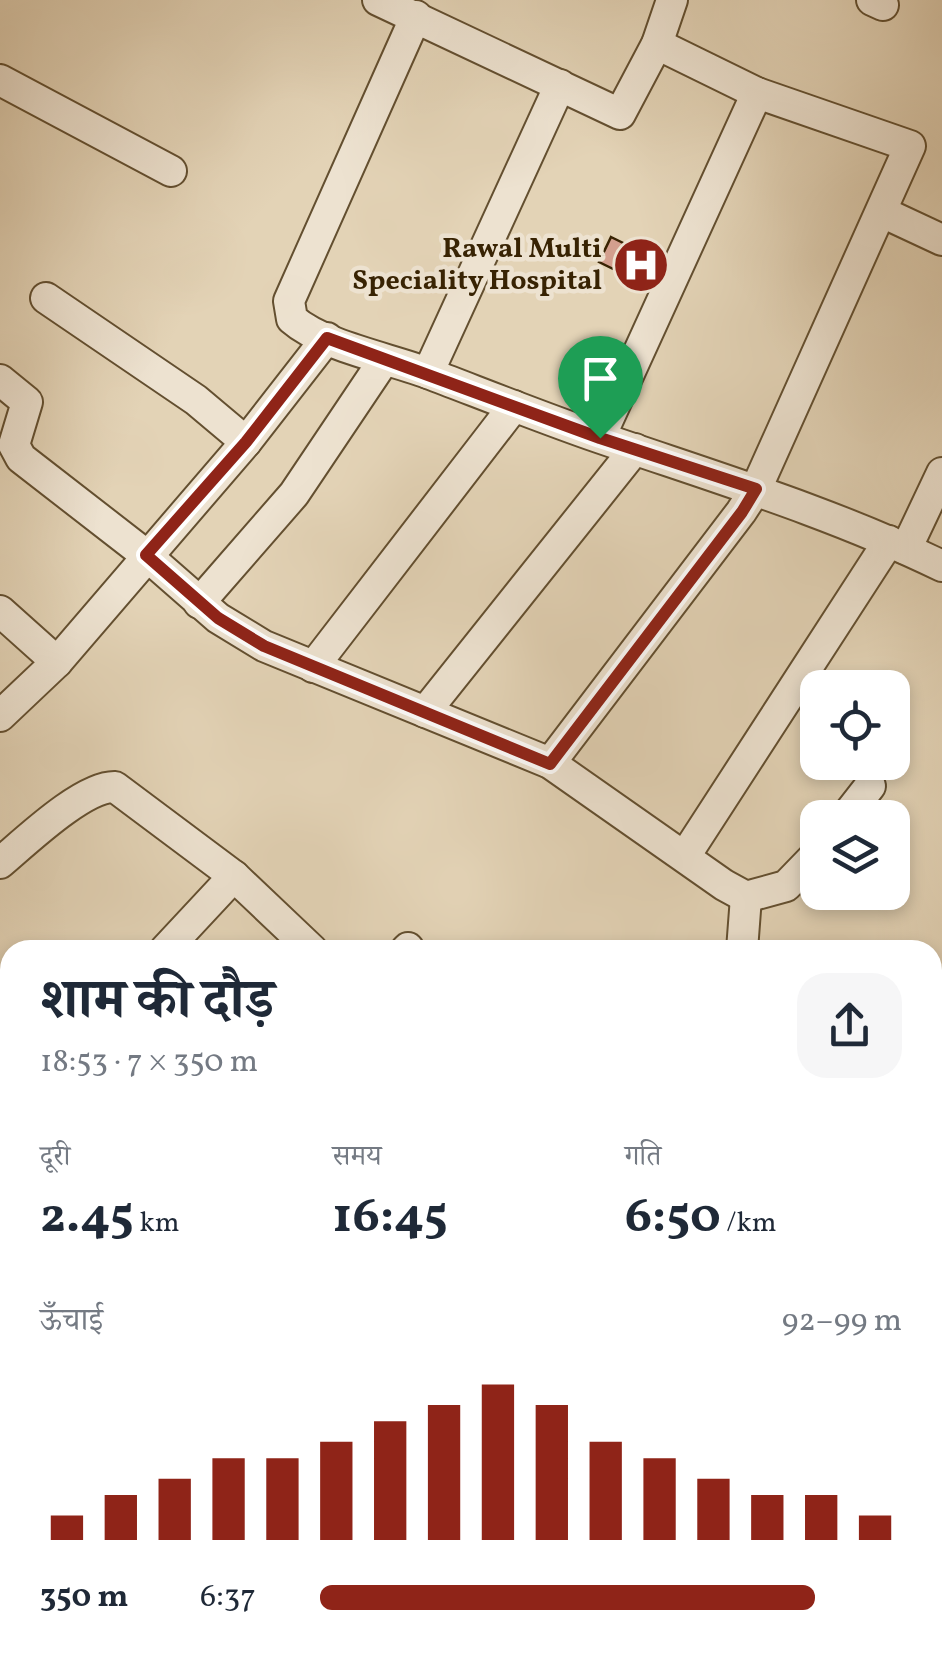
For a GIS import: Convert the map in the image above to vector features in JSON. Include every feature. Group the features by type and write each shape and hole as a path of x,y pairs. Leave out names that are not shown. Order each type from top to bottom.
{"street":[{"path":"378,0 620,114 657,44 672,0"},
{"path":"416,16 289,301 292,319 327,338 384,360 756,489 898,544 942,566"},
{"path":"550,764 756,489 910,146 758,93 657,44"},
{"path":"0,80 171,171"},
{"path":"428,373 560,85"},
{"path":"600,438 758,93"},
{"path":"882,212 942,240"},
{"path":"46,298 196,400 246,442"},
{"path":"0,716 56,662 246,442 327,338"},
{"path":"199,603 294,494 384,360"},
{"path":"0,380 27,402 14,445 18,454 146,555 199,603 264,646 550,764 724,885 746,896 786,886 800,872"},
{"path":"313,667 514,406"},
{"path":"425,712 634,448"},
{"path":"685,856 898,544 942,473"},
{"path":"0,611 56,662"},
{"path":"859,800 870,786"},
{"path":"4,852 84,797 100,788 116,787 234,876 301,940"},
{"path":"174,940 234,876"},
{"path":"743,940 746,896"}],"building":[{"path":"611,237 670,266 658,291 599,262"}],"place":[{"name":"Rawal Multi Speciality Hospital","path":"641,265"}],"route":[{"path":"327,338 600,438 756,489 550,764 264,646 218,618 146,555 246,442 327,338"}]}
